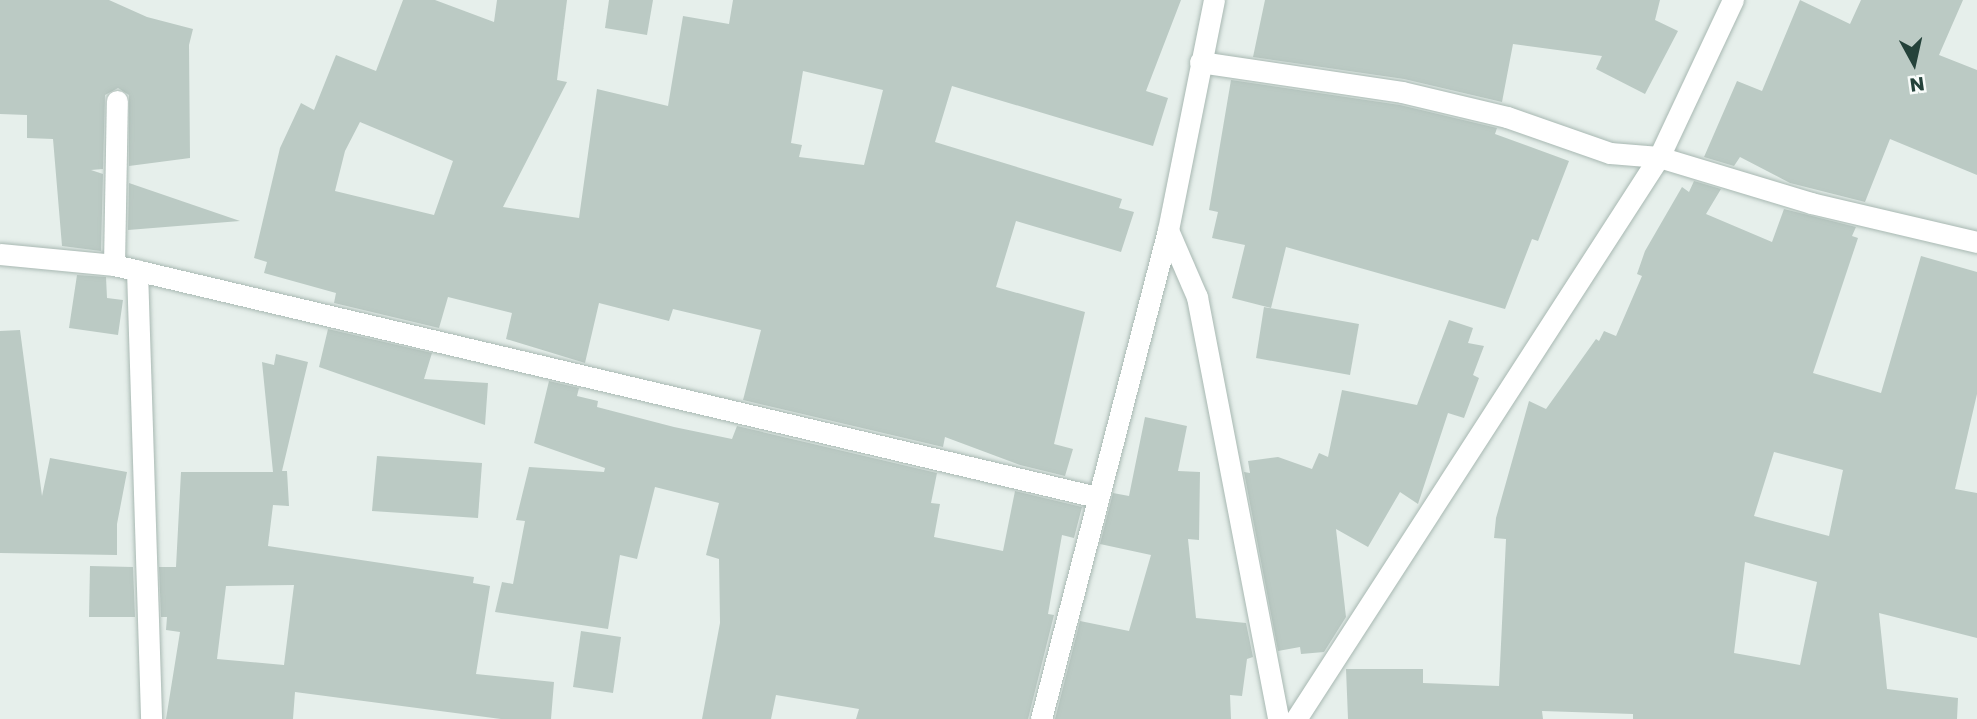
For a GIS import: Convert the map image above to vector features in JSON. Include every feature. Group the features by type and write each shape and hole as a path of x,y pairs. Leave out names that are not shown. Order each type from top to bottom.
{"street":[{"path":"1041,719 1168,230 1214,0"},
{"path":"1296,719 1659,157 1733,0"},
{"path":"1200,62 1402,92 1507,117 1610,153 1659,157 1811,203 1977,242"},
{"path":"114,265 117,101"},
{"path":"1168,230 1197,297 1278,719"},
{"path":"0,254 114,265 137,270 1097,497"},
{"path":"137,270 151,719"}],"building":[{"path":"0,0 109,0 147,17 193,29 189,45 190,158 129,166 129,95 118,88 105,95 103,169 91,170 103,174 101,251 62,246 53,139 27,138 27,115 0,114"},
{"path":"403,0 435,0 494,22 497,0 567,0 557,80 567,82 503,207 579,218 597,89 668,106 683,16 729,24 733,0 1181,0 1146,91 1168,98 1153,146 952,86 935,142 1122,199 1119,208 1134,212 1121,252 1016,221 996,287 1085,312 1054,444 1073,449 1065,476 1020,465 945,437 943,447 743,400 761,330 673,309 669,321 599,303 585,363 506,339 512,313 448,297 439,328 334,303 336,293 264,273 267,262 254,258 280,148 301,103 314,110 336,55 376,71","holes":["803,71 883,90 864,165 799,157 802,145 791,143","360,122 453,161 434,215 335,191 345,151"]},
{"path":"609,0 653,0 647,35 605,28"},
{"path":"1265,0 1660,0 1655,20 1678,31 1645,94 1596,69 1602,56 1513,44 1502,102 1404,79 1253,57"},
{"path":"1800,0 1850,24 1861,0 1963,0 1939,55 1977,70 1977,175 1890,139 1865,202 1790,183 1740,157 1734,166 1704,157 1737,81 1762,91"},
{"path":"1231,80 1400,105 1497,128 1495,134 1569,161 1538,241 1532,239 1505,309 1286,247 1271,308 1232,298 1245,245 1212,238 1218,212 1209,210"},
{"path":"1694,181 1721,189 1706,214 1772,242 1784,209 1856,227 1852,236 1858,238 1813,373 1881,393 1921,256 1977,272 1977,394 1955,489 1977,493 1977,638 1879,613 1887,689 1958,698 1957,719 1633,719 1633,714 1542,711 1543,719 1348,719 1346,669 1423,669 1423,683 1499,686 1506,539 1494,538 1496,518 1529,401 1546,409 1596,339 1599,341 1604,331 1616,336 1642,276 1637,274 1645,251 1682,187 1689,192","holes":["1774,452 1843,470 1829,536 1754,516","1745,562 1817,582 1800,665 1734,653"]},
{"path":"129,183 240,221 128,230"},
{"path":"77,275 106,277 107,298 123,300 118,335 69,328"},
{"path":"1264,307 1359,324 1350,375 1256,358"},
{"path":"1449,320 1473,328 1468,343 1484,346 1473,375 1479,378 1464,418 1448,413 1418,504 1400,492 1368,547 1336,529 1346,617 1324,652 1301,654 1300,647 1278,651 1244,472 1250,473 1248,461 1278,457 1312,469 1319,453 1328,457 1342,390 1417,405"},
{"path":"328,329 432,353 424,379 488,383 485,425 319,367"},
{"path":"20,330 42,496 50,458 127,472 117,524 117,555 0,553 0,331"},
{"path":"276,354 308,362 282,471 287,471 289,506 273,505 268,546 474,577 473,583 490,586 476,674 554,682 551,719 501,719 295,692 293,719 166,719 180,632 166,630 167,617 161,617 159,567 176,567 181,472 273,472 262,362 274,365","holes":["294,585 284,665 217,659 226,586"]},
{"path":"549,381 579,388 577,396 598,401 597,407 674,427 732,439 737,426 937,473 931,503 940,504 934,537 1003,551 1015,491 1082,507 1074,538 1062,535 1048,614 1054,615 1028,719 856,719 859,709 776,695 771,719 702,719 720,623 719,559 706,555 719,503 655,487 637,559 620,555 608,629 495,612 502,582 513,584 525,521 516,520 529,467 604,472 605,468 534,443"},
{"path":"1145,417 1187,426 1178,471 1200,472 1199,540 1188,539 1196,618 1246,623 1253,657 1247,659 1242,696 1230,695 1231,719 1055,719 1080,621 1129,631 1151,555 1100,544 1113,493 1129,496"},
{"path":"377,456 482,463 478,518 372,511"},
{"path":"90,566 133,567 135,617 89,617"},
{"path":"581,631 621,637 613,693 573,687"}]}
